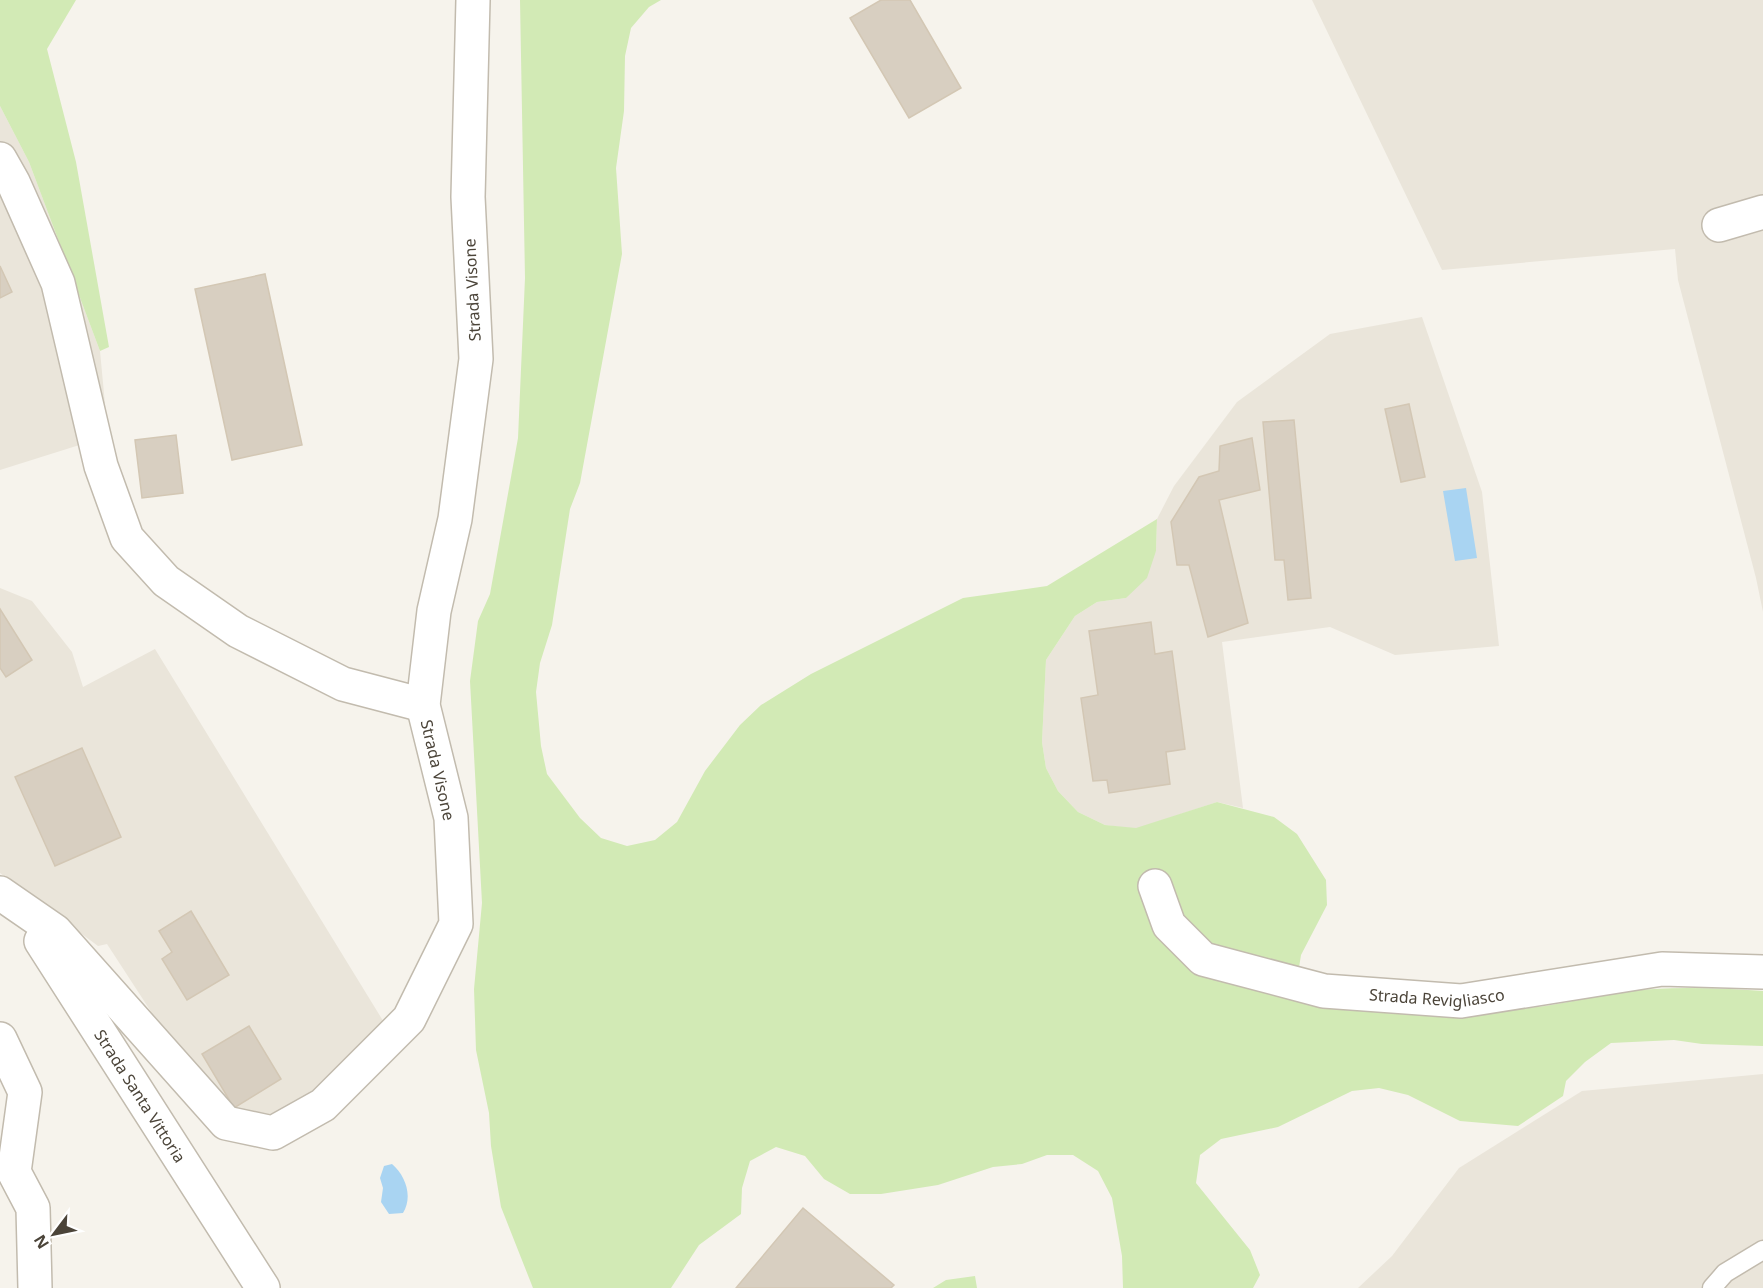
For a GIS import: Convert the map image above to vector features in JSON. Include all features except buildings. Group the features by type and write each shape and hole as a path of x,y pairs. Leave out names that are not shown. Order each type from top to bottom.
{"street":[{"name":"Strada Visone","path":"9,900 55,931 226,1124 273,1133 323,1105 409,1019 456,924 451,818 423,705 435,611 455,519 476,359 468,197 473,0"},
{"path":"0,159 58,283 101,466 127,538 166,581 238,631 344,684 423,705"},
{"path":"1719,225 1763,212"},
{"name":"Strada Revigliasco","path":"1155,886 1169,925 1203,959 1324,991 1461,1001 1662,969 1763,972"},
{"name":"Strada Santa Vittoria","path":"9,900 263,1288"},
{"path":"0,1039 25,1092 14,1172 33,1208 35,1288"}],"lane":[{"path":"1712,1288 1725,1273 1763,1250"}],"shaded area":[{"path":"1312,0 1763,0 1763,612 1678,280 1675,249 1442,270"},
{"path":"0,106 29,162 100,351 108,436 0,470"},
{"path":"1422,317 1482,492 1499,646 1395,655 1330,627 1222,642 1243,808 1217,802 1136,829 1105,825 1078,812 1058,791 1046,768 1042,742 1046,660 1075,616 1097,602 1126,598 1156,551 1157,519 1174,486 1237,402 1330,334"},
{"path":"0,588 32,601 72,652 83,687 155,649 385,1024 320,1096 270,1122 232,1116 176,1050 107,944 98,946 0,873"},
{"path":"1763,1074 1763,1288 1358,1288 1392,1256 1459,1168 1582,1091"}],"green space":[{"path":"0,0 76,0 47,49 76,162 109,347 100,351 29,162 0,106"},
{"path":"520,0 661,0 649,7 631,28 625,56 624,111 616,168 622,254 580,483 570,509 552,625 540,663 536,692 541,746 547,774 580,818 601,838 627,846 655,840 677,822 705,771 740,725 761,705 811,674 963,598 1047,586 1157,519 1156,551 1147,578 1126,598 1097,602 1075,616 1046,660 1042,742 1046,768 1058,791 1078,812 1105,825 1136,828 1217,802 1274,817 1297,834 1326,880 1327,905 1301,955 1297,980 1312,1006 1458,1012 1545,1006 1639,990 1692,988 1763,991 1763,1046 1702,1044 1674,1040 1611,1043 1585,1062 1566,1081 1563,1096 1518,1126 1460,1121 1408,1095 1379,1088 1352,1091 1278,1127 1221,1139 1200,1155 1196,1183 1250,1250 1260,1275 1253,1288 1123,1288 1122,1256 1112,1198 1098,1171 1073,1155 1047,1155 1022,1164 993,1167 938,1185 881,1194 850,1194 824,1179 805,1156 776,1147 750,1161 742,1188 741,1214 699,1245 671,1288 533,1288 501,1207 491,1146 489,1113 476,1050 474,989 482,903 470,681 478,621 490,594 518,438 525,278"},
{"path":"975,1276 977,1288 933,1288 946,1280"}],"water":[{"path":"1466,488 1477,558 1455,561 1443,491"},
{"path":"392,1164 401,1174 408,1194 403,1213 389,1214 381,1202 383,1188 380,1178 384,1166"}]}
